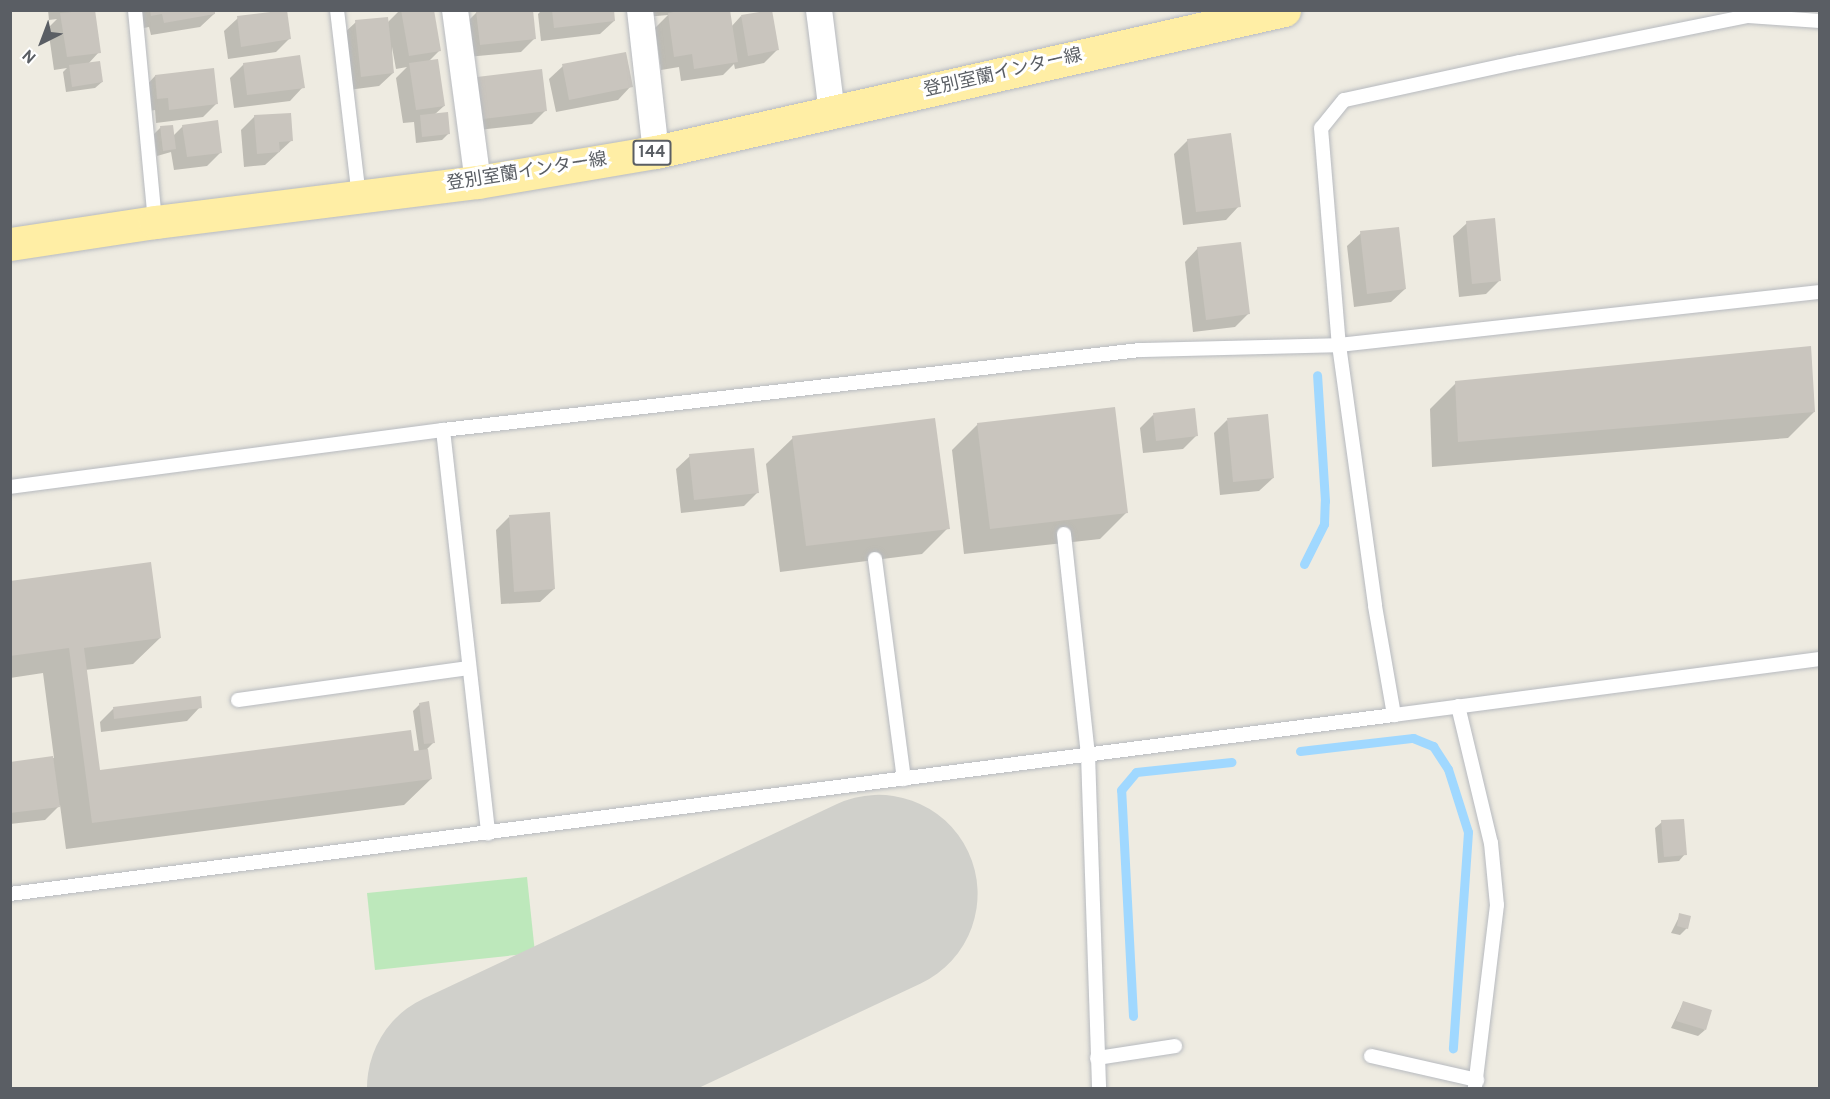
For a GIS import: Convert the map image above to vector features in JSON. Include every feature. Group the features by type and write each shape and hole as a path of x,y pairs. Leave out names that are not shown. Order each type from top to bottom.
{"main road":[{"name":"登別室蘭インター線","path":"10,244 155,222 478,182 656,152 832,113 1199,20 1284,10"}],"street":[{"path":"455,10 478,182"},
{"path":"640,10 656,152"},
{"path":"819,10 832,113"}],"lane":[{"path":"135,10 155,222"},
{"path":"337,10 359,196"},
{"path":"1394,715 1375,606 1339,345 1322,128 1344,100 1748,16 1820,21"},
{"path":"10,487 443,430 1140,350 1339,345 1820,292"},
{"path":"443,430 488,834"},
{"path":"1064,534 1088,754 1099,1089"},
{"path":"875,559 904,779"},
{"path":"10,894 488,834 1820,658"},
{"path":"238,700 469,668"},
{"path":"1371,1056 1476,1084 1497,905 1491,843 1458,706"},
{"path":"1097,1058 1175,1046"}],"green space":[{"path":"527,877 535,953 375,970 367,893"}],"building":[{"path":"95,10 101,53 67,57 60,13"},
{"path":"150,10 215,10 215,14 164,23 162,14 151,16"},
{"path":"287,10 291,39 241,47 237,16"},
{"path":"401,10 434,10 441,51 409,56"},
{"path":"533,10 536,39 480,45 476,11"},
{"path":"552,10 614,10 615,21 554,28"},
{"path":"685,10 730,10 738,62 694,69 692,54 674,57 668,13"},
{"path":"772,10 779,50 748,56 741,15"},
{"path":"388,17 394,73 361,77 355,20"},
{"path":"626,52 633,87 569,100 562,64"},
{"path":"300,55 305,88 247,95 243,63"},
{"path":"438,59 445,106 416,110 409,63"},
{"path":"100,61 103,82 72,87 69,65"},
{"path":"214,68 218,104 169,110 168,98 157,99 155,75"},
{"path":"542,69 547,111 483,119 477,77"},
{"path":"448,112 450,134 422,137 420,115"},
{"path":"291,113 293,141 279,142 280,152 257,154 254,115"},
{"path":"218,120 222,153 187,157 182,125"},
{"path":"173,125 176,149 163,151 160,126"},
{"path":"1231,133 1241,207 1196,212 1187,139"},
{"path":"1495,218 1501,281 1472,284 1466,221"},
{"path":"1399,227 1406,289 1367,294 1360,231"},
{"path":"1241,242 1250,314 1206,320 1197,247"},
{"path":"1811,346 1815,412 1458,442 1455,381"},
{"path":"1115,407 1128,513 990,529 977,423"},
{"path":"1195,408 1198,436 1156,441 1153,413"},
{"path":"1268,414 1274,478 1233,482 1227,418"},
{"path":"935,418 950,529 806,546 792,436"},
{"path":"754,448 759,493 694,500 689,454"},
{"path":"550,512 555,589 514,592 509,515"},
{"path":"151,562 161,638 84,648 100,770 411,730 414,751 428,749 432,779 92,823 69,648 10,656 10,581"},
{"path":"201,696 202,708 114,719 113,707"},
{"path":"429,701 435,743 424,744 419,703"},
{"path":"53,756 60,807 10,813 10,762"},
{"path":"1684,819 1687,855 1664,857 1661,820"},
{"path":"1679,913 1691,916 1688,929 1677,926"},
{"path":"1683,1001 1712,1010 1706,1030 1676,1021"}],"waterway":[{"path":"1304,564 1324,524 1325,501 1317,375"},
{"path":"1300,751 1413,738 1433,746 1448,769 1468,832 1453,1048"},
{"path":"1133,1016 1121,790 1136,772 1231,762"}],"runway":[{"path":"466,1088 879,894"}]}
